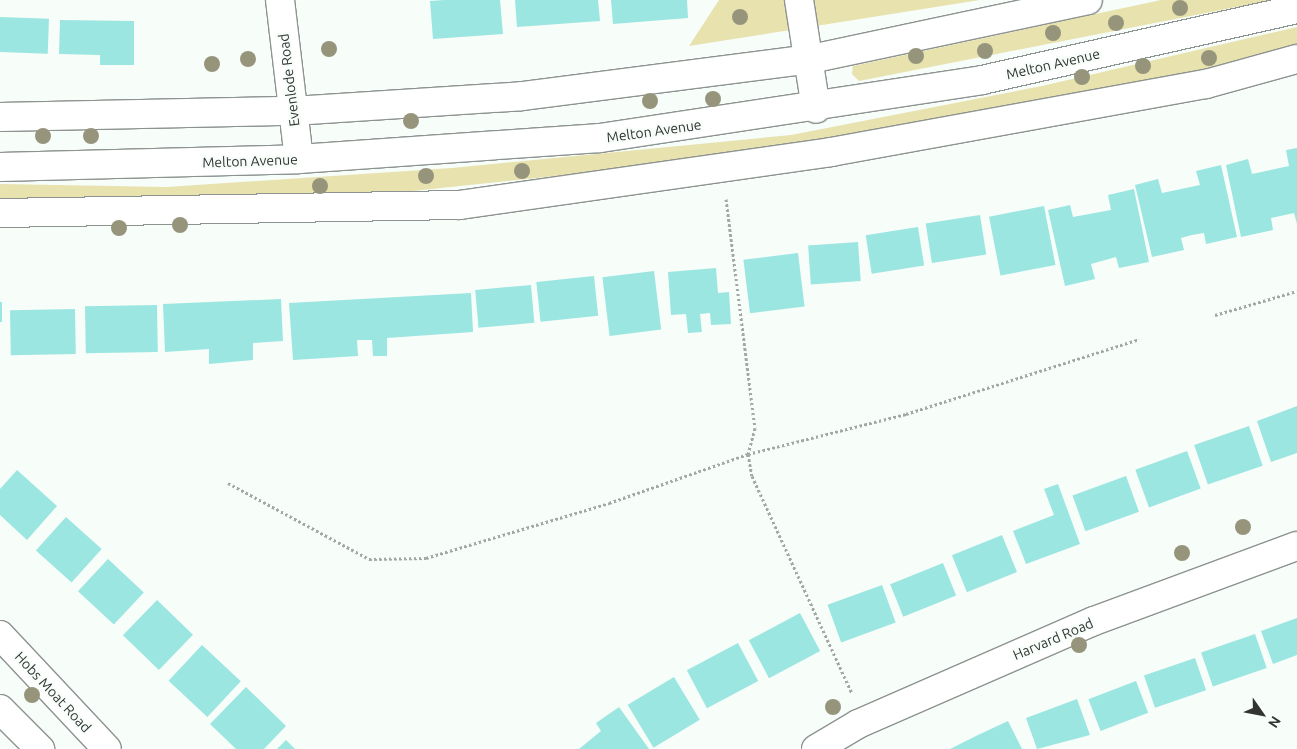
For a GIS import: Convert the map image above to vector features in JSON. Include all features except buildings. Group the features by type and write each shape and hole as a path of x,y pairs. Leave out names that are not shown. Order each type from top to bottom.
{"street":[{"name":"Evenlode Road","path":"280,0 299,160"},
{"path":"800,0 811,59 816,109"},
{"path":"0,117 293,111 522,96 811,59 1088,0"},
{"name":"Melton Avenue","path":"0,167 299,160 600,138 816,109 982,80 1297,8"},
{"path":"0,213 460,205 831,152 1206,84 1297,59"},
{"name":"Harvard Road","path":"816,749 864,721 1094,621 1297,546"},
{"name":"Hobs Moat Road","path":"0,635 106,749"},
{"path":"0,709 40,749"}],"path":[{"path":"722,168 755,428 748,454 752,476 864,721"},
{"path":"1215,315 1297,291"},
{"path":"228,483 369,559 426,558 609,503 748,454 906,414 1139,339"}],"shaded area":[{"path":"719,0 980,0 689,46"},
{"path":"1161,0 1272,0 859,81 852,74 853,66"},
{"path":"1297,27 1297,46 1225,65 1047,104 726,158 365,196 0,204 0,184 167,187 452,168 791,135 1042,86"}]}
